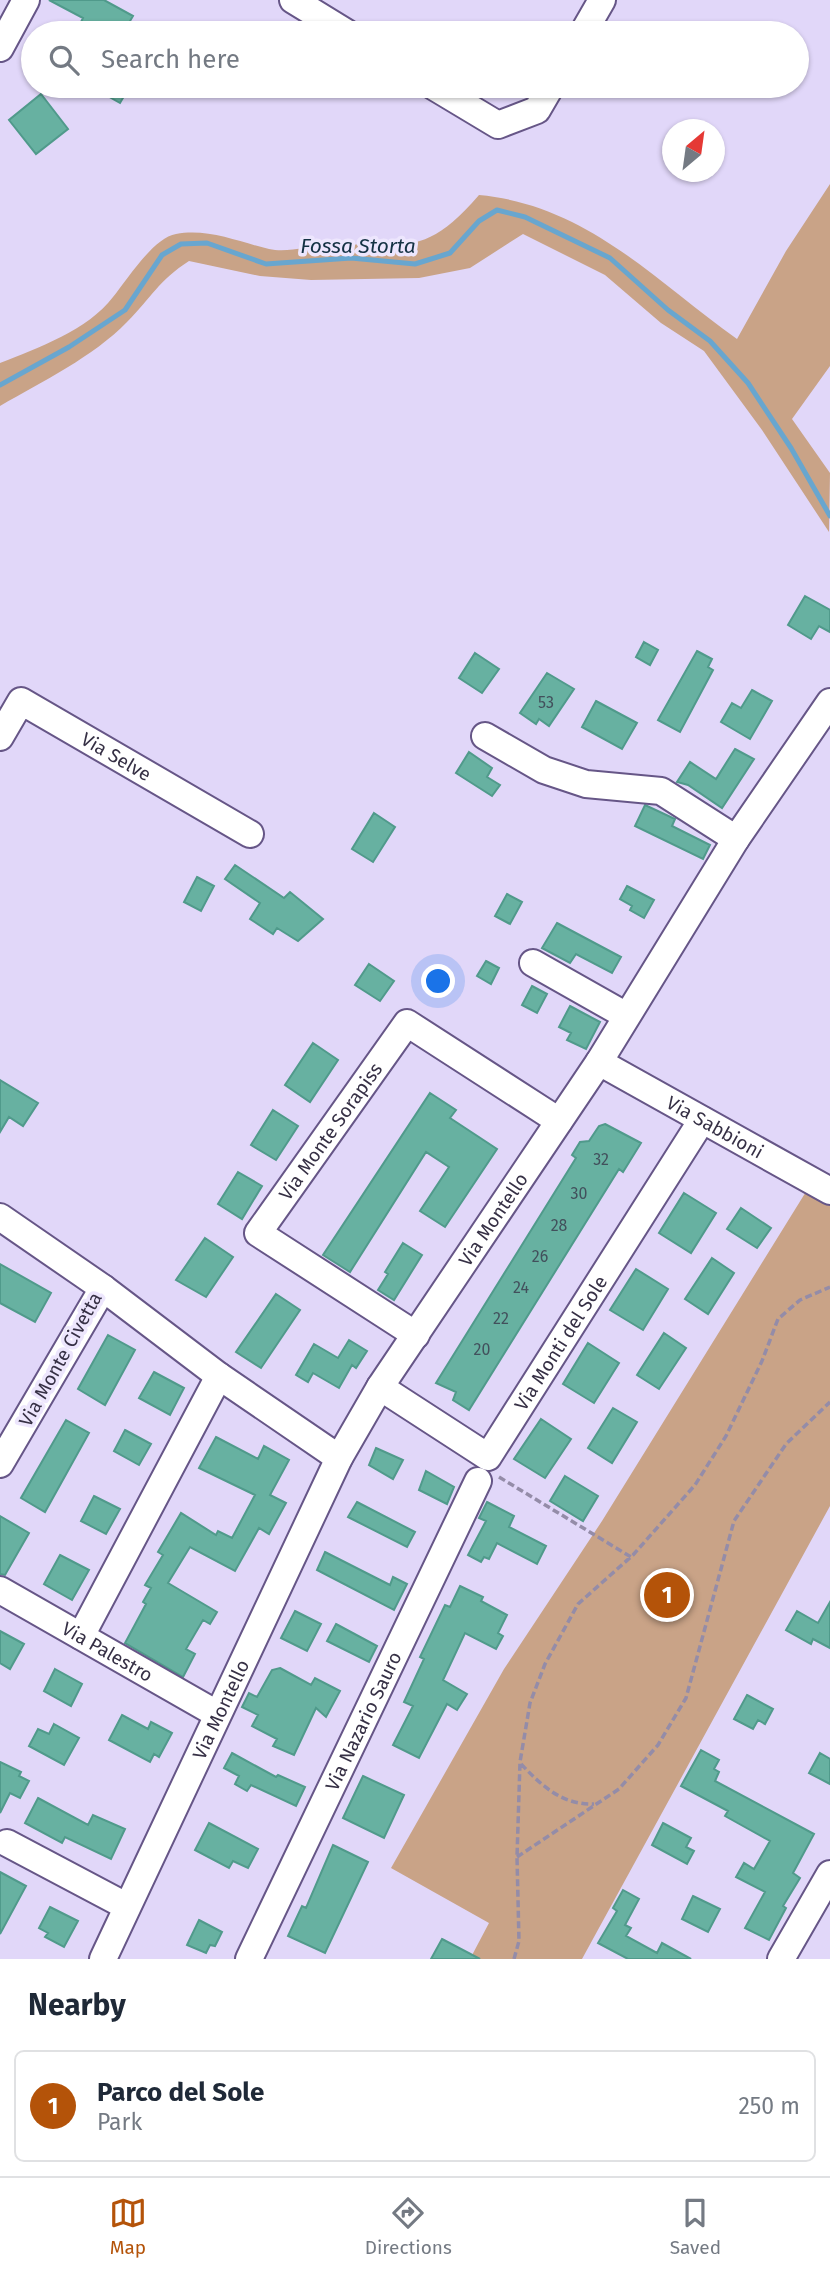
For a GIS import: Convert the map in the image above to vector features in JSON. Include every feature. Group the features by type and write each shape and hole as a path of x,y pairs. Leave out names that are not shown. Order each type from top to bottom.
{"street":[{"path":"0,48 26,0"},
{"path":"293,0 327,21"},
{"path":"590,21 602,0"},
{"path":"453,98 498,125 537,110 544,98"},
{"name":"Via Selve","path":"0,737 21,701 250,834"},
{"name":"Via Montello","path":"103,1959 339,1458 380,1387 599,1062 625,1015 736,839 830,702"},
{"path":"485,736 544,770 586,784 661,791 736,839"},
{"path":"533,963 625,1015"},
{"name":"Via Monte Sorapiss","path":"416,1335 258,1233 407,1023 559,1121"},
{"name":"Via Sabbioni","path":"599,1062 830,1192"},
{"name":"Via Monti del Sole","path":"380,1387 488,1457 702,1120"},
{"name":"Via Monte Civetta","path":"0,1217 83,1278 103,1288 0,1464"},
{"path":"103,1288 219,1376 339,1458"},
{"path":"81,1636 219,1376"},
{"name":"Via Nazario Sauro","path":"249,1959 486,1478"},
{"name":"Via Palestro","path":"0,1590 217,1714"},
{"path":"7,1843 126,1906"},
{"path":"781,1959 830,1874"}],"path":[{"path":"514,1959 519,1941 517,1857 520,1762 530,1703 558,1640 578,1604 631,1557 695,1485 726,1436 762,1361 778,1319 800,1300 830,1287"},
{"path":"517,1857 619,1789 658,1745 686,1698 734,1521 786,1444 830,1402"},
{"path":"486,1478 631,1557"},
{"path":"520,1762 541,1783 564,1800 580,1804 597,1803"}],"shaded area":[{"path":"830,184 830,366 792,419 830,473 829,532 762,430 704,351 661,323 605,275 523,234 470,268 419,278 311,280 260,276 189,261 170,275 114,335 67,368 0,406 0,363 61,337 90,319 103,309 150,251 167,237 200,233 283,250 328,245 411,243 427,239 442,230 460,216 479,195 518,202 553,213 586,229 647,270 737,339 786,251"},
{"path":"817,1174 830,1181 830,1506 582,1959 470,1959 489,1923 391,1868 504,1669 602,1521"}],"building":[{"path":"49,0 104,0 133,16 130,21 82,21 83,18"},
{"path":"36,98 44,98 68,129 36,154 9,120"},
{"path":"805,596 830,610 830,632 819,626 811,639 788,625"},
{"path":"644,642 658,650 650,665 636,657"},
{"path":"697,651 712,659 708,667 713,670 680,732 658,720"},
{"path":"475,653 499,669 482,693 459,678"},
{"path":"547,673 574,689 549,726 539,719 536,724 520,713"},
{"path":"752,690 772,701 750,739 721,722 732,703 741,708"},
{"path":"596,701 637,723 622,749 582,727"},
{"path":"735,749 754,759 722,808 688,785 677,782 690,762 716,779"},
{"path":"469,752 492,768 487,777 500,785 492,796 456,773"},
{"path":"645,805 675,819 672,826 710,845 703,859 635,826"},
{"path":"374,813 395,827 373,862 352,849"},
{"path":"235,865 284,898 290,892 323,919 298,941 277,928 273,934 250,919 260,903 225,879"},
{"path":"197,877 214,886 201,911 184,902"},
{"path":"627,886 654,900 644,918 630,910 632,906 620,899"},
{"path":"507,894 522,902 510,924 495,916"},
{"path":"557,923 621,957 612,973 576,954 570,963 542,948"},
{"path":"486,961 499,968 491,984 477,976"},
{"path":"369,964 394,981 380,1001 355,985"},
{"path":"532,986 547,994 537,1013 522,1005"},
{"path":"570,1006 600,1022 586,1049 567,1040 571,1033 559,1027"},
{"path":"313,1043 338,1060 310,1102 285,1085"},
{"path":"0,1080 38,1103 23,1126 9,1117 0,1132"},
{"path":"430,1093 456,1110 450,1118 497,1149 445,1227 420,1211 449,1167 426,1152 350,1272 323,1255"},
{"path":"273,1110 298,1126 276,1160 251,1145"},
{"path":"605,1124 641,1143 623,1172 619,1169 469,1410 453,1400 456,1392 436,1383 576,1158 572,1155 580,1142 589,1141 599,1126"},
{"path":"238,1172 262,1186 242,1219 218,1204"},
{"path":"684,1193 716,1213 691,1253 659,1233"},
{"path":"741,1208 771,1228 757,1248 727,1229"},
{"path":"205,1238 233,1257 206,1297 176,1280"},
{"path":"403,1243 422,1255 394,1300 378,1290 388,1274 385,1272"},
{"path":"712,1258 734,1273 708,1314 685,1299"},
{"path":"0,1264 51,1293 35,1322 0,1303"},
{"path":"636,1269 668,1289 643,1330 610,1310"},
{"path":"276,1294 300,1310 261,1368 236,1352"},
{"path":"664,1333 686,1348 659,1389 637,1375"},
{"path":"108,1335 135,1350 105,1405 78,1389"},
{"path":"349,1340 367,1351 356,1368 352,1365 339,1388 313,1373 308,1382 296,1375 314,1344 338,1358"},
{"path":"588,1343 619,1363 594,1403 563,1384"},
{"path":"154,1372 184,1388 170,1415 139,1398"},
{"path":"613,1408 637,1422 612,1463 588,1448"},
{"path":"541,1419 571,1439 545,1478 514,1459"},
{"path":"66,1420 89,1433 45,1512 21,1498"},
{"path":"125,1430 151,1444 139,1465 114,1451"},
{"path":"216,1437 258,1459 264,1446 289,1460 270,1495 286,1503 269,1534 259,1528 235,1571 190,1547 168,1583 217,1612 210,1624 203,1620 186,1649 195,1654 183,1677 125,1643 146,1604 143,1602 151,1588 145,1585 163,1555 158,1552 181,1513 216,1535 218,1531 232,1538 255,1495 199,1468"},
{"path":"376,1448 403,1460 393,1479 369,1465"},
{"path":"426,1471 454,1487 447,1504 419,1490"},
{"path":"565,1476 598,1496 583,1521 550,1501"},
{"path":"94,1496 120,1509 106,1534 81,1521"},
{"path":"357,1502 415,1532 407,1547 348,1517"},
{"path":"487,1502 514,1516 509,1527 546,1546 537,1564 497,1543 489,1559 484,1557 481,1562 468,1555 486,1521 479,1518"},
{"path":"0,1516 29,1533 5,1575 0,1574"},
{"path":"325,1552 390,1585 393,1577 407,1584 394,1610 317,1570"},
{"path":"60,1555 89,1570 72,1600 44,1584"},
{"path":"460,1586 483,1597 481,1601 507,1615 498,1633 503,1636 496,1649 465,1633 443,1680 467,1694 457,1710 447,1704 419,1758 393,1745 413,1706 404,1702 424,1659 420,1657 445,1605 450,1607"},
{"path":"830,1602 830,1648 813,1639 811,1644 786,1630 797,1611 818,1623"},
{"path":"295,1611 321,1624 307,1651 281,1638"},
{"path":"336,1624 377,1646 369,1662 327,1641"},
{"path":"0,1631 24,1644 10,1669 0,1663"},
{"path":"280,1668 311,1685 315,1678 340,1691 326,1717 316,1708 294,1755 273,1746 277,1739 252,1726 258,1715 242,1707 249,1693 257,1697 272,1670"},
{"path":"55,1669 82,1684 71,1706 44,1691"},
{"path":"747,1695 773,1709 765,1724 758,1720 753,1729 734,1719"},
{"path":"122,1715 148,1729 151,1722 172,1733 159,1757 154,1754 150,1762 109,1740"},
{"path":"54,1724 79,1738 64,1765 29,1746 38,1729 49,1734"},
{"path":"701,1750 719,1760 714,1769 719,1772 715,1781 814,1834 793,1873 800,1878 783,1906 786,1908 769,1940 745,1928 765,1892 736,1877 744,1863 754,1869 770,1841 725,1816 728,1811 681,1786"},
{"path":"232,1753 276,1777 278,1775 305,1787 296,1806 251,1785 247,1791 235,1784 239,1776 224,1768"},
{"path":"820,1753 830,1759 830,1784 809,1773"},
{"path":"0,1762 21,1772 19,1776 29,1781 20,1798 10,1793 0,1813"},
{"path":"363,1776 404,1795 384,1838 343,1818"},
{"path":"38,1798 88,1825 93,1815 125,1829 111,1859 65,1837 62,1843 25,1823"},
{"path":"209,1823 258,1849 248,1868 233,1861 229,1868 195,1850"},
{"path":"663,1823 691,1838 686,1847 694,1851 687,1864 652,1845"},
{"path":"333,1845 368,1862 325,1953 288,1936 302,1906 306,1908"},
{"path":"0,1872 26,1886 0,1934"},
{"path":"623,1890 639,1899 625,1925 631,1928 626,1936 657,1953 662,1943 691,1959 628,1959 598,1943 617,1911 613,1908"},
{"path":"693,1896 720,1909 708,1932 682,1919"},
{"path":"50,1907 78,1921 64,1947 45,1937 48,1933 39,1928"},
{"path":"199,1920 222,1932 215,1946 210,1945 206,1953 187,1945"},
{"path":"442,1939 480,1959 431,1959"}],"waterway":[{"name":"Fossa Storta","path":"0,385 69,347 125,310 162,255 181,244 207,243 266,264 351,258 415,264 450,253 479,221 497,210 525,217 610,258 668,310 710,341 748,383 791,448 830,516"}],"place":[{"name":"Parco del Sole","path":"667,1595"}]}
